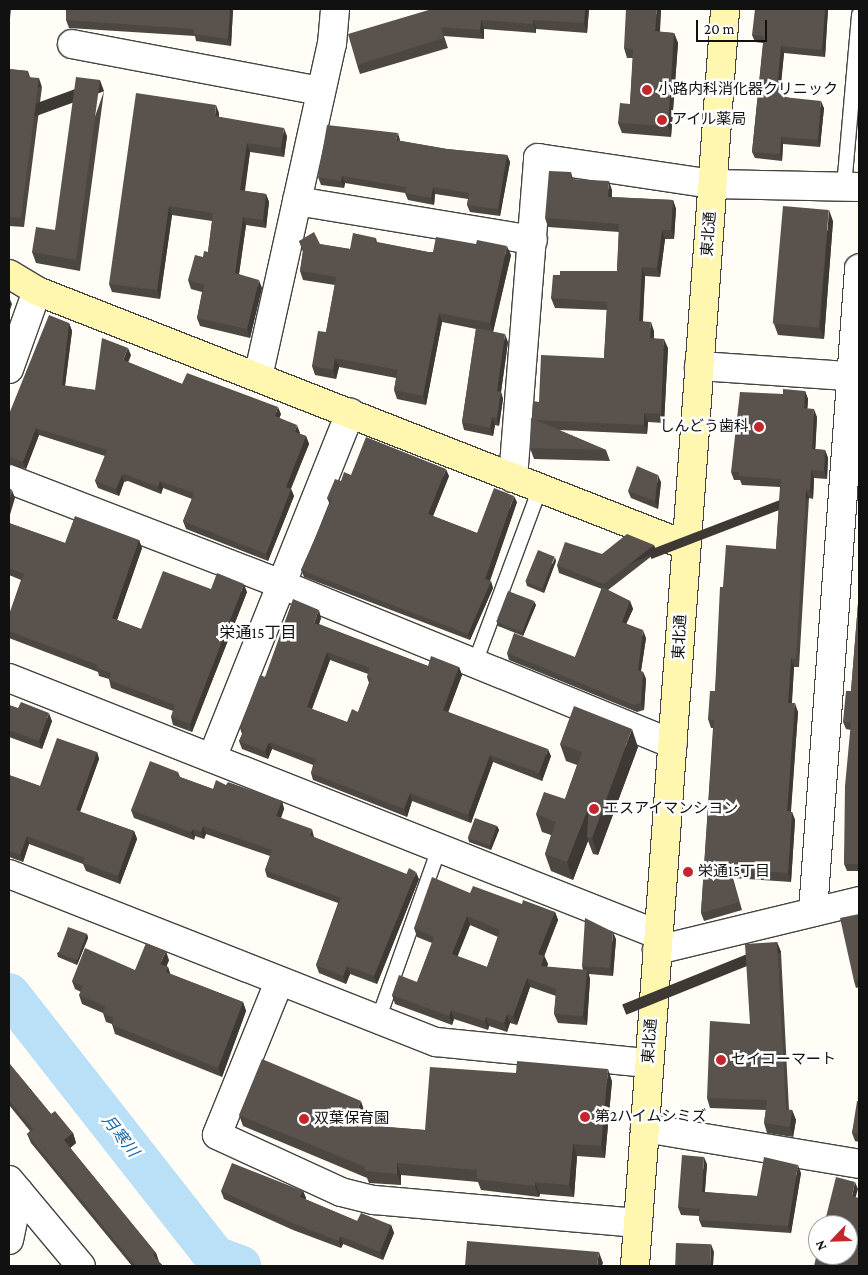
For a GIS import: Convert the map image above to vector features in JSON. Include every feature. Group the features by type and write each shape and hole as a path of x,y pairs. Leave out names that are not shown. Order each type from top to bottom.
{"street":[{"path":"258,377 320,91 332,44 335,9"},
{"name":"東北通","path":"635,1266 648,1063 673,744 685,545 725,9"},
{"path":"72,44 320,91"},
{"path":"513,478 538,158 713,184 852,187"},
{"path":"297,201 533,240"},
{"path":"813,912 855,377 859,269"},
{"path":"9,274 38,291 685,545"},
{"path":"9,369 38,291"},
{"path":"699,366 855,377"},
{"path":"212,758 283,585 350,413"},
{"path":"9,480 283,585 673,744"},
{"path":"9,678 439,849 658,943 859,901"},
{"path":"9,874 279,982 436,1042 648,1063"},
{"path":"279,982 217,1135 341,1192 374,1200 638,1223"},
{"path":"645,1128 859,1164"},
{"path":"9,1240 14,1186"},
{"path":"14,1186 81,1266"}],"lane":[{"path":"852,187 859,15"},
{"path":"475,663 540,488"},
{"path":"378,1020 439,849"}],"building":[{"path":"66,9 230,9 228,39 194,34 194,29 66,20"},
{"path":"432,9 585,9 584,23 533,20 533,24 481,20 480,30 441,27 444,38 357,65 348,34"},
{"name":"小路内科消化器クリニック","path":"626,9 657,9 655,31 674,33 668,126 618,123 620,103 630,104 633,49 624,48"},
{"path":"755,9 825,9 822,50 781,46 777,89 783,90 783,97 821,101 818,140 781,137 780,154 752,152 764,36 752,35"},
{"path":"9,69 28,71 27,77 39,78 21,218 9,217"},
{"path":"76,77 100,80 76,260 32,252 36,227 55,230"},
{"path":"136,93 216,105 215,116 284,128 281,148 247,143 240,190 266,194 263,220 243,217 235,273 259,280 247,329 197,318 204,285 188,280 195,255 203,257 204,251 208,252 213,213 169,206 157,290 109,284"},
{"path":"327,125 398,133 396,140 447,149 507,155 498,209 467,205 469,193 433,187 431,198 405,193 406,187 342,176 341,181 318,177"},
{"path":"549,171 571,172 571,179 609,181 608,197 673,200 671,230 662,230 657,268 642,267 639,321 651,322 650,338 664,339 661,414 644,413 644,425 535,420 532,418 533,401 539,402 541,355 604,358 607,302 551,298 553,275 560,275 560,271 617,271 619,224 545,218"},
{"path":"783,206 829,210 819,328 773,324"},
{"path":"314,232 320,244 350,249 353,233 376,238 375,242 428,252 433,252 436,237 476,244 477,240 507,246 490,323 439,313 423,396 394,390 398,370 335,358 333,370 312,366 318,331 326,332 336,277 300,271 303,250 299,241"},
{"path":"49,315 69,323 62,385 95,390 102,338 128,348 123,360 182,384 187,373 278,407 275,416 297,425 295,432 306,436 286,487 291,489 266,554 183,521 194,493 160,481 158,487 125,474 122,475 116,489 95,481 107,450 36,428 23,462 9,457 9,414"},
{"path":"476,328 505,334 497,391 501,392 497,418 492,417 490,428 462,422"},
{"path":"783,389 805,391 804,408 814,409 812,449 825,450 824,471 811,470 810,490 806,490 796,659 791,658 788,703 795,703 787,811 792,812 788,873 730,869 739,902 701,913 714,720 708,719 710,691 715,691 720,587 723,587 726,545 776,549 781,479 739,476 739,472 731,472 740,392 783,394"},
{"path":"531,418 606,450 530,448"},
{"path":"366,437 446,469 428,514 433,516 477,533 494,488 514,496 485,579 491,581 468,634 301,570 332,500 327,498 335,479 341,481 344,472 351,475"},
{"path":"637,466 658,475 655,501 628,491"},
{"path":"9,488 12,490 9,501"},
{"path":"75,516 139,540 112,618 141,629 163,571 211,589 217,573 244,584 190,724 171,717 175,705 109,680 111,673 97,668 98,665 9,631 9,611 24,574 9,568 9,523 65,543"},
{"path":"627,534 654,545 604,584 557,565 565,542 602,554"},
{"path":"538,550 555,557 542,588 525,582"},
{"path":"602,587 630,601 622,622 643,630 638,670 643,672 641,703 634,705 507,653 514,633 575,657"},
{"path":"508,591 534,601 522,632 496,622"},
{"path":"859,591 859,864 844,864 845,786 851,722 843,722 846,691 851,691"},
{"path":"293,599 319,610 314,623 428,666 431,656 459,667 443,710 548,749 539,773 490,755 468,815 410,793 404,809 311,773 316,759 269,742 265,751 239,741 244,730 240,728 260,675 265,677","holes":["327,652 370,668 367,677 371,678 358,712 352,709 347,722 307,707"]},
{"path":"21,702 49,713 39,741 9,730 9,705 18,708"},
{"path":"574,706 632,729 592,838 587,837 589,806 567,862 545,854 556,822 536,814 544,792 565,799 582,752 560,744"},
{"path":"57,738 97,752 76,810 134,831 118,876 83,863 85,858 27,836 20,855 9,851 9,775 40,786"},
{"path":"150,761 178,772 177,776 213,789 216,780 226,785 228,782 282,801 276,816 312,829 309,835 406,875 409,868 416,872 374,976 347,966 343,976 316,965 341,898 265,870 272,850 203,826 201,832 193,829 191,832 131,810"},
{"path":"475,818 497,826 489,846 468,838"},
{"path":"432,877 470,893 473,886 522,904 523,900 555,912 538,954 544,956 541,966 587,970 583,1016 554,1014 556,989 527,978 513,1016 507,1014 504,1023 486,1017 485,1021 451,1010 449,1016 392,995 399,975 417,982 434,937 414,928","holes":["467,916 500,930 487,967 452,954"]},
{"path":"859,914 859,980 854,981 840,918"},
{"path":"585,918 613,932 610,968 582,966"},
{"path":"68,927 87,934 77,960 58,953"},
{"path":"777,942 786,1109 792,1110 790,1127 764,1123 767,1100 707,1098 710,1021 750,1024 745,944"},
{"path":"146,943 166,951 160,964 168,967 166,972 243,1002 218,1068 112,1025 114,1018 103,1013 106,1007 79,995 83,986 72,981 85,948 135,970"},
{"path":"262,1059 361,1101 351,1124 425,1130 430,1067 516,1073 517,1061 608,1069 601,1146 573,1144 569,1185 535,1182 535,1186 477,1179 477,1170 397,1163 397,1174 365,1171 365,1167 239,1115"},
{"path":"9,1063 51,1114 55,1111 73,1133 64,1140 156,1253 153,1255 163,1266 136,1266 27,1134 33,1129 9,1100"},
{"path":"857,1101 859,1101 859,1134 852,1133"},
{"path":"682,1155 704,1157 702,1192 757,1196 764,1157 798,1165 788,1226 699,1220 700,1209 678,1207"},
{"path":"232,1163 303,1191 300,1197 357,1221 361,1213 391,1225 380,1252 340,1236 339,1241 290,1222 221,1191"},
{"path":"836,1177 855,1182 852,1196 859,1198 859,1266 814,1266 858,1265 858,1215 826,1215"},
{"path":"467,1241 599,1252 597,1266 465,1266"},
{"path":"676,1243 711,1244 710,1266 675,1266"}],"waterway":[{"name":"月寒川","path":"9,994 215,1257 240,1266"}],"place":[{"name":"小路内科消化器クリニック","path":"647,90"},
{"name":"アイル薬局","path":"662,120"},
{"name":"しんどう歯科","path":"759,427"},
{"name":"エスアイマンシヨン","path":"594,809"},
{"name":"栄通15丁目","path":"688,872"},
{"name":"セイコーマート","path":"721,1060"},
{"name":"第2ハイムシミズ","path":"585,1117"},
{"name":"双葉保育園","path":"304,1119"}],"district":[{"name":"栄通15丁目","path":"258,633"}]}
